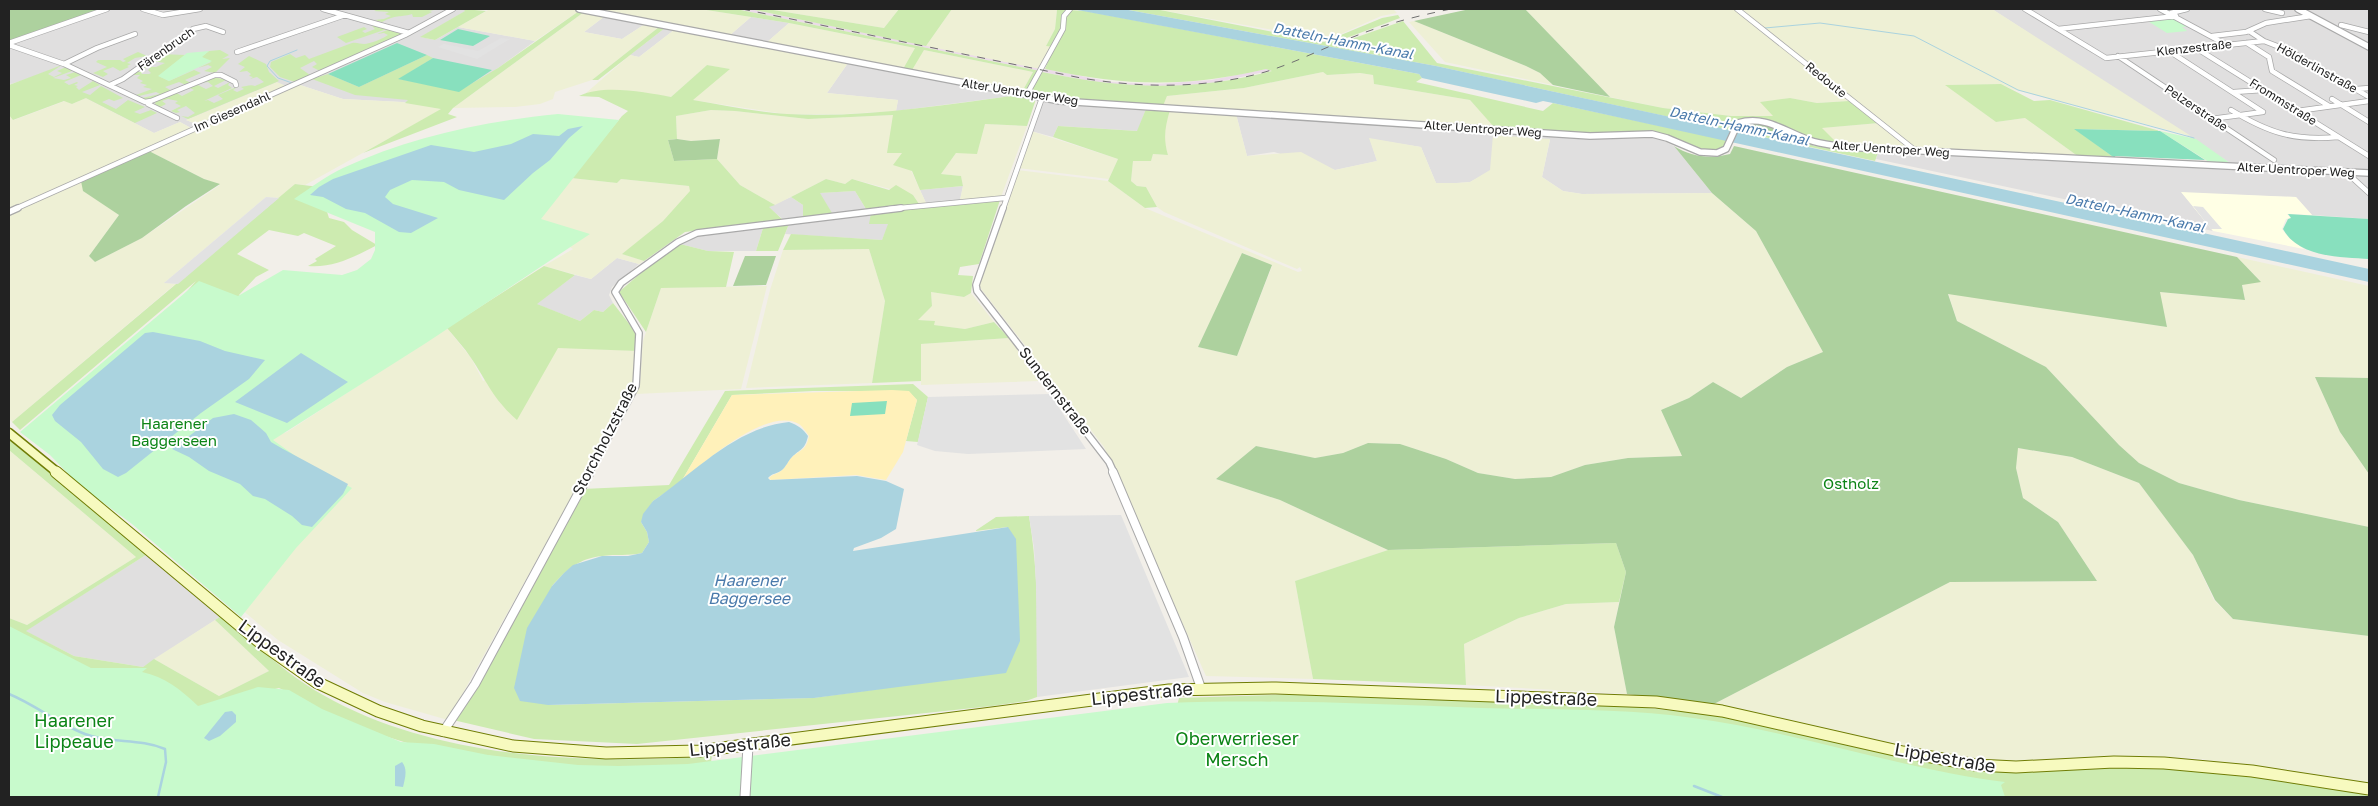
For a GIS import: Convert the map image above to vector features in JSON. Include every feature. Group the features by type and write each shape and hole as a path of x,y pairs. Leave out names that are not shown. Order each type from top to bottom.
{"main road":[{"name":"Lippestraße","path":"9,433 292,666 334,691 375,710 443,732 509,745 584,753 653,754 748,746 1111,697 1201,688 1535,697 1683,705 1741,715 1934,758 1978,765 2014,769 2132,762 2182,764 2369,789"}],"street":[{"path":"9,44 107,9"},
{"path":"143,9 154,13 179,14 200,9"},
{"path":"323,9 409,33"},
{"name":"Im Giesendahl","path":"9,212 409,33 453,9"},
{"name":"Alter Uentroper Weg","path":"579,9 1071,102 1554,134 1610,137 1651,134 1667,138 1696,152 1717,152 1728,147 1736,126 1746,121 1760,120 1827,144 1916,151 2369,173"},
{"name":"Redoute","path":"1738,9 1916,151"},
{"path":"2026,9 2058,29 2176,16"},
{"path":"2160,9 2171,13 2227,45"},
{"path":"2171,13 2187,9"},
{"path":"2265,9 2282,13"},
{"path":"2298,9 2369,47"},
{"path":"1027,94 1064,29 1064,16 1069,10"},
{"path":"237,52 345,15"},
{"name":"Klenzestraße","path":"2212,36 2249,31 2266,23 2311,16"},
{"path":"2341,25 2369,32"},
{"name":"Färenbruch","path":"110,84 123,80 197,27 206,26 223,32"},
{"name":"Klenzestraße","path":"2058,29 2106,58 2264,41"},
{"name":"Klenzestraße","path":"2249,31 2264,41"},
{"path":"64,64 97,48 135,34"},
{"name":"Hölderlinstraße","path":"2264,41 2290,51 2369,99"},
{"path":"2247,43 2269,57 2272,71 2329,106"},
{"path":"9,44 64,64 110,84 177,118"},
{"name":"Frommstraße","path":"2196,48 2368,156"},
{"path":"2168,51 2263,112 2211,119"},
{"name":"Pelzerstraße","path":"2118,56 2274,160"},
{"path":"148,102 215,75 222,75 236,84"},
{"path":"2357,90 2369,88"},
{"path":"2234,92 2263,90"},
{"name":"Sundernstraße","path":"1042,98 1005,198 976,285 977,291 1109,462 1183,637 1201,688"},
{"path":"2332,99 2369,122"},
{"path":"2297,111 2369,99"},
{"path":"2231,110 2284,136 2309,140 2338,137"},
{"path":"2346,172 2369,193"},
{"name":"Storchholzstraße","path":"443,732 475,684 636,386 639,333 615,292 621,283 678,242 697,234 842,214 1005,198"},
{"path":"745,797 748,746"}],"shaded area":[{"path":"108,9 469,9 421,37 435,40 458,27 535,41 442,109 402,102 343,99 297,84 186,120 199,125 191,128 180,122 154,133 39,75 9,83 9,44"},
{"path":"490,9 570,9 579,11 535,41 458,27"},
{"path":"589,9 700,9 751,17 729,36"},
{"path":"736,9 750,9 1041,69 1040,71"},
{"path":"767,9 899,9 884,28"},
{"path":"952,9 1057,10 1055,29 1046,46 1051,46 1041,69 926,46"},
{"path":"1155,9 1393,9 1397,13 1381,16 1330,39 1325,39"},
{"path":"1525,9 1734,9 1849,101 1817,103 1790,98 1761,102 1774,116 1731,116 1663,108 1610,97"},
{"path":"1739,9 1992,9 2191,136 2012,89 2001,84 1946,85 1996,122 2025,118 2079,157 1916,149"},
{"path":"1992,9 2369,9 2369,170 2230,163"},
{"path":"584,12 605,16 584,32 622,39 645,24 659,27 592,80 555,92 553,99 540,104 515,107 453,108"},
{"path":"605,16 645,24 622,39 584,32"},
{"path":"751,17 789,23 766,43 729,36"},
{"path":"1414,21 1526,66 1540,73 1553,85 1445,62 1409,22"},
{"path":"789,23 915,48 903,69 766,43"},
{"path":"665,28 674,30 639,57 630,55"},
{"path":"674,30 848,63 827,93 898,100 896,111 846,114 785,114 692,100 729,69 707,65 671,97 620,90 586,93 630,55 639,57"},
{"path":"501,38 510,39 477,59 438,47 444,44 478,51"},
{"path":"924,50 1033,72 1023,90 911,69"},
{"path":"848,63 1019,95 896,111 898,100 827,93"},
{"path":"1045,69 1112,82 1156,84 1211,80 1266,69 1273,70 1209,84 1162,87 1100,83 1042,72"},
{"path":"1323,72 1327,75 1360,73 1373,75 1374,84 1470,100 1495,127 1163,106 1167,96 1244,88"},
{"path":"277,82 286,86 199,125 186,120"},
{"path":"297,84 343,99 402,102 442,109 305,185 295,184 279,198 266,197 164,283 178,284 173,286 12,422 9,418 9,214 81,181 119,215 89,256 95,262 142,238 220,185 204,179 147,150"},
{"path":"86,98 154,133 180,122 191,128 9,210 9,115 14,120 65,101 72,104"},
{"path":"1043,101 1146,109 1138,131 1058,126 1053,137 1031,131"},
{"path":"711,110 808,119 894,115 888,153 903,153 926,203 919,204 913,195 852,179 845,184 826,179 775,205 740,185 717,159 720,139 691,141 677,139 676,116"},
{"path":"1170,110 1236,114 1247,156 1301,152 1335,170 1377,161 1369,138 1421,147 1436,183 1470,182 1490,170 1493,135 1550,139 1542,177 1563,191 1582,194 1712,193 1756,231 1823,352 1787,367 1741,398 1713,382 1689,398 1661,410 1682,456 1628,458 1585,465 1551,477 1515,479 1478,473 1446,459 1400,444 1368,443 1343,453 1315,458 1256,446 1216,479 1280,500 1388,550 1295,581 1313,679 1206,676 1104,447 978,285 1017,170 1108,181 1145,208 1298,272 1302,271 1300,267 1297,269 1164,212 1157,207 1146,187 1137,186 1131,181 1133,160 1151,161 1153,154 1168,155 1164,140 1164,129","holes":["1243,253 1272,266 1237,356 1198,347"]},
{"path":"1236,114 1605,139 1658,138 1674,146 1712,193 1582,194 1563,191 1542,177 1550,140 1470,182 1457,183 1436,183 1421,147 1370,139 1377,161 1335,170 1274,152 1247,156"},
{"path":"1879,123 1913,150 1839,145 1821,128"},
{"path":"985,124 1027,126 1001,197 960,200 963,186 961,176 941,174 956,153 977,153"},
{"path":"1031,131 1118,159 1109,179 1018,168"},
{"path":"1879,150 2369,175 2369,219 2312,215 2296,197 2182,193 2213,231 1876,159"},
{"path":"571,178 617,183 621,179 689,186 691,191 663,221 623,254 644,261 639,264 617,258 591,279 544,266 573,249 530,222"},
{"path":"963,186 960,200 926,203 920,190"},
{"path":"855,191 866,209 889,224 882,240 785,234 789,224 768,207 791,197 803,205 831,213 819,193"},
{"path":"2181,192 2296,197 2312,215 2287,214 2291,218 2286,219 2282,229 2289,238 2304,249 2213,231"},
{"path":"266,197 279,198 178,284 164,283"},
{"path":"2193,206 2203,207 2222,229 2211,229"},
{"path":"763,228 756,251 708,251 680,244 700,234"},
{"path":"869,249 885,301 872,383 746,388 770,290 783,250"},
{"path":"2237,257 2369,286 2369,378 2315,377 2340,432 2369,474 2369,527 2239,500 2179,483 2139,463 2119,445 2046,367 1957,321 1948,293 2167,327 2159,292 2245,300 2242,284 2260,281"},
{"path":"617,258 639,264 612,287 609,295 613,303 603,312 594,310 580,321 536,304 575,275 591,279"},
{"path":"767,286 741,389 636,394 640,383 643,341 661,288"},
{"path":"931,292 964,297 971,293 994,322 965,329 933,325 935,321 917,320 932,306"},
{"path":"447,328 471,358 483,381 558,347 637,351 633,386 448,720 385,702 363,693 278,640 107,497 287,432"},
{"path":"1009,338 1039,381 921,385 921,344"},
{"path":"1050,394 1086,449 968,454 935,451 917,445 928,397"},
{"path":"2017,448 2072,457 2139,483 2193,555 2214,600 2233,619 2369,636 2369,785 2194,758 2128,756 2038,764 1988,763 1712,705 1950,582 2097,581 2058,522 2023,498 2016,468"},
{"path":"9,450 136,557 27,625 9,618"},
{"path":"1121,515 1189,677 1037,697 1036,585 1034,548 1029,516"},
{"path":"149,553 223,615 143,667 74,656 25,631"},
{"path":"1619,602 1614,627 1627,694 1466,685 1464,644 1519,618 1566,604"},
{"path":"215,620 269,671 219,696 154,659"}],"green space":[{"path":"9,9 103,9 9,41"},
{"path":"373,9 439,9 429,11 432,12 422,17 413,17 412,14 394,17 382,22 375,20 391,16 385,14 389,12 374,11 376,10"},
{"path":"463,9 486,11 435,40 420,37 465,11"},
{"path":"700,9 736,9 1040,71 1025,92 903,69 915,48 789,23","holes":["924,50 1033,72 1023,90 912,70"]},
{"path":"750,9 767,9 884,28 899,9 952,9 926,46"},
{"path":"1052,9 1085,11 1419,74 1422,78 1416,82 1543,111 1553,103 1726,140 1724,148 1707,152 1667,136 1607,135 1494,127 1470,100 1374,84 1373,75 1360,73 1327,75 1323,72 1244,88 1167,96 1163,106 1073,100 1030,93 1042,72 1101,82 1157,86 1214,82 1272,71 1266,69 1209,79 1155,82 1102,79 1045,69 1054,47 1046,46 1055,29 1057,10"},
{"path":"1123,9 1155,9 1324,42 1382,18 1398,15 1400,18 1333,43 1337,44 1403,21 1437,63 1663,108 1731,116 1773,116 1760,102 1790,98 1817,103 1849,101 1879,123 1822,128 1839,145 1818,141 1776,124 1757,119 1736,121 1729,130 1436,66"},
{"path":"1470,9 1525,9 1610,97 1553,85 1540,73 1526,66 1414,21"},
{"path":"579,11 584,12 453,108 448,114 457,117 363,153 441,109 405,103 408,100 355,95 312,79 328,74 359,87 427,55 433,58 399,79 459,91 498,68"},
{"path":"2175,17 2191,26 2182,27 2187,31 2167,33 2146,20"},
{"path":"376,25 387,29 346,43 337,37 364,27 367,29 362,31 365,33 375,29 372,26"},
{"path":"659,27 665,28 598,80 592,80"},
{"path":"390,29 402,34 320,71 312,67 317,64 314,61 300,68 310,75 295,82 280,77 270,67 271,62 290,54 296,58 305,55 309,59 352,43 364,44 373,42 388,35 384,33 377,34"},
{"path":"458,29 490,36 473,46 440,40"},
{"path":"397,43 427,55 359,87 328,74"},
{"path":"220,50 229,55 222,59 230,58 215,73 204,71 212,67 208,65 198,68 211,62 201,57 209,51"},
{"path":"209,51 202,57 212,61 169,81 158,76 187,53"},
{"path":"138,52 147,56 135,58 127,63 131,64 127,66 129,67 120,71 113,67 103,71 108,74 103,77 93,73 107,67 96,62 98,60 120,60 123,62 126,61 123,59"},
{"path":"160,54 185,55 159,76 169,81 194,70 201,73 185,80 191,83 186,85 179,82 165,87 172,91 154,99 142,98 160,94 156,92 136,95 152,89 143,87 147,85 140,83 143,81 137,78 140,75 132,75 137,72 143,72 141,74 151,73 148,70 150,68 143,68 150,62 154,63 149,67 156,67 165,63 152,61"},
{"path":"249,56 266,64 269,72 279,81 188,119 181,116 188,117 195,113 186,106 177,110 180,112 171,111 181,106 175,103 178,101 168,99 162,101 166,104 160,107 155,104 156,100 175,92 182,96 194,90 190,88 180,90 196,84 206,89 213,86 208,82 199,83 214,77 226,80 214,86 218,88 230,82 228,85 232,88 204,101 208,100 214,103 223,99 218,95 239,86 233,90 237,92 244,89 241,87 255,86 264,82 257,77 250,79 253,77 249,76 251,74 247,71 239,72 245,67 238,64"},
{"path":"433,58 492,70 459,92 398,79"},
{"path":"62,65 48,74 54,77 62,73 57,71 66,67 72,71 53,78 64,80 71,78 66,75 75,72 81,75 64,82 69,85 77,82 74,85 78,86 76,87 79,90 93,81 100,85 82,92 90,95 101,86 123,98 114,101 109,99 102,102 116,109 128,100 145,107 134,112 140,114 151,110 157,113 135,123 86,98 72,104 64,101 13,120 9,115 9,85"},
{"path":"707,65 730,69 693,100 775,113 816,115 874,112 1019,95 1036,99 1027,126 985,124 977,154 956,153 941,174 961,176 963,186 920,190 912,171 893,165 902,153 887,153 893,115 808,119 711,110 676,116 677,139 668,140 674,161 717,159 740,185 775,205 769,207 783,220 685,232 644,261 622,254 663,221 690,191 689,186 621,179 617,183 571,178 628,111 599,97 579,96 600,90 624,90 671,97"},
{"path":"2001,84 2034,101 2050,100 2160,131 2075,129 2116,159 2079,157 2025,118 1996,122 1945,85"},
{"path":"1146,109 1170,110 1165,132 1168,155 1153,154 1151,161 1133,161 1131,181 1137,186 1146,187 1157,207 1145,208 1108,181 1118,159 1053,137 1058,126 1137,131"},
{"name":"Haarener Baggerseen","path":"558,114 619,120 541,219 590,234 426,343 273,440 308,465 352,488 296,548 241,617 132,524 78,484 50,455 20,432 199,281 238,296 283,270 342,275 357,270 371,259 375,250 375,232 294,199 318,182 368,157 421,139 475,126"},
{"path":"1765,124 1814,146 1741,130 1742,126"},
{"path":"2074,129 2160,131 2205,160 2115,156 2116,159"},
{"path":"1741,130 1814,146 1879,150 1875,161 1741,132"},
{"path":"2160,131 2196,139 2230,163 2209,162"},
{"path":"720,139 717,159 674,161 668,140 691,141"},
{"name":"Ostholz","path":"1674,146 1687,153 1708,157 1730,154 1734,146 2237,257 2261,282 2242,285 2245,300 2160,292 2167,327 1948,294 1957,321 2046,367 2119,445 2139,463 2179,483 2239,500 2369,527 2369,636 2233,619 2215,600 2193,555 2139,483 2072,457 2018,448 2016,468 2023,498 2058,522 2097,581 1950,582 1712,705 1627,694 1614,627 1626,572 1616,543 1388,550 1280,500 1216,479 1256,446 1315,458 1343,453 1368,443 1400,444 1446,459 1478,473 1515,479 1551,477 1585,465 1628,458 1682,456 1661,410 1689,398 1713,382 1741,398 1787,367 1823,352 1756,231 1712,193"},
{"path":"147,150 204,179 220,184 142,238 95,262 89,256 119,215 83,191 81,181"},
{"path":"826,179 845,184 852,179 889,190 896,185 913,195 919,204 866,209 855,191 820,193 832,213 803,217 803,205 791,197"},
{"path":"295,184 319,187 329,218 344,222 352,230 377,245 335,263 308,266 317,261 315,259 336,246 304,233 298,236 269,230 237,254 269,270 256,277 239,295 247,307 176,304 196,281 20,430 12,422"},
{"path":"1000,200 979,264 960,267 958,275 973,276 971,293 964,297 931,292 932,306 918,320 935,321 934,325 965,329 994,322 1009,338 921,344 921,381 872,383 885,301 869,249 783,250 791,234 882,240 888,224 869,224 871,213"},
{"path":"2288,214 2369,219 2369,259 2322,254 2299,246 2290,239 2283,229 2288,219 2291,218"},
{"path":"789,224 778,251 756,251 763,228"},
{"path":"680,244 708,251 734,252 726,287 661,288 646,332 619,292 658,258"},
{"path":"1242,253 1272,265 1237,356 1198,347"},
{"path":"745,256 776,256 766,285 733,286"},
{"path":"544,266 575,275 537,304 580,321 594,310 603,312 613,303 637,334 637,351 558,348 517,420 496,398 468,354 447,328"},
{"path":"2315,377 2369,378 2369,474 2340,432"},
{"path":"913,384 928,397 918,442 906,441 917,400 908,391 813,391 732,395 681,482 653,501 641,522 647,532 649,542 642,553 587,559 568,570 552,586 548,705 813,698 900,686 1008,527 975,531 996,517 1029,516 1035,561 1038,629 1037,697 1026,701 992,706 637,744 534,739 453,720 583,489 669,485 725,391"},
{"path":"887,401 885,414 850,416 852,403"},
{"name":"Haarener Lippeaue","path":"9,436 149,553 26,631 74,656 143,667 154,659 219,696 269,671 215,620 223,615 271,658 309,687 367,716 413,733 462,745 512,753 563,758 664,759 712,756 711,762 564,797 571,766 420,747 359,728 308,727 296,696 279,688 9,753 9,618 27,625 136,557 9,450"},
{"path":"1616,543 1626,572 1619,602 1566,604 1519,618 1464,644 1466,685 1313,679 1295,581 1388,550"},
{"name":"Oberwerrieser Mersch","path":"9,626 91,668 147,668 142,672 172,684 198,706 258,687 289,690 322,709 401,742 434,744 488,755 578,765 688,764 1167,703 1324,702 1641,712 1693,718 1772,732 1927,768 2005,782 2001,785 2005,797 9,797"},
{"name":"Oberwerrieser Mersch","path":"1329,693 1639,707 1738,718 1988,763 2128,757 2195,760 2369,785 2369,797 1161,797 1173,722 1179,698"}],"sand":[{"path":"909,391 917,400 903,452 886,480 856,475 771,480 769,478 782,470 792,457 805,447 808,441 809,436 799,424 786,421 770,423 753,429 704,462 681,482 732,395"}],"water":[{"path":"1072,9 1123,9 1436,66 2369,269 2369,282 1553,103 1543,101 1536,103 1422,78 1419,74"},
{"path":"583,126 569,138 550,160 504,200 459,190 444,182 412,180 390,190 385,197 393,204 438,218 411,233 399,232 365,213 346,209 323,197 310,195 333,179 431,145 474,152 511,144 533,134 559,136 568,129"},
{"path":"153,332 200,341 225,351 265,360 249,379 201,413 126,473 118,477 103,469 81,442 55,421 52,415 60,405 145,333"},
{"path":"301,353 348,382 287,423 235,402"},
{"path":"234,414 251,420 266,433 271,442 348,484 343,494 312,527 302,525 292,516 265,499 253,496 240,484 209,471 189,457 172,449 213,418"},
{"name":"Haarener Baggersee","path":"789,422 804,431 808,436 807,441 804,447 792,457 783,469 768,478 770,480 857,476 886,481 904,489 896,529 881,538 854,548 853,551 1008,527 1016,539 1020,641 1006,673 814,698 548,705 520,701 514,688 527,628 552,586 564,573 573,565 602,556 628,556 642,553 649,542 647,532 641,522 643,514 653,501 717,453 751,432"},
{"path":"232,711 236,715 236,722 220,736 209,741 204,738 225,712"},
{"path":"402,762 405,771 403,787 395,786 395,766"}],"waterway":[{"path":"1765,28 1820,23 1914,36 2018,90 2194,138"},
{"path":"292,83 278,78 267,66 270,61 297,50"},
{"path":"9,694 85,734 105,739 145,743 165,749 166,762 158,797"},
{"path":"1694,786 1722,797"}],"railway":[{"path":"742,9 1081,78 1150,85 1196,84 1242,78 1287,64 1377,28 1451,9"}],"water label":[{"name":"Datteln-Hamm-Kanal","path":"1343,41"},
{"name":"Datteln-Hamm-Kanal","path":"1739,126"},
{"name":"Datteln-Hamm-Kanal","path":"2135,213"}]}
